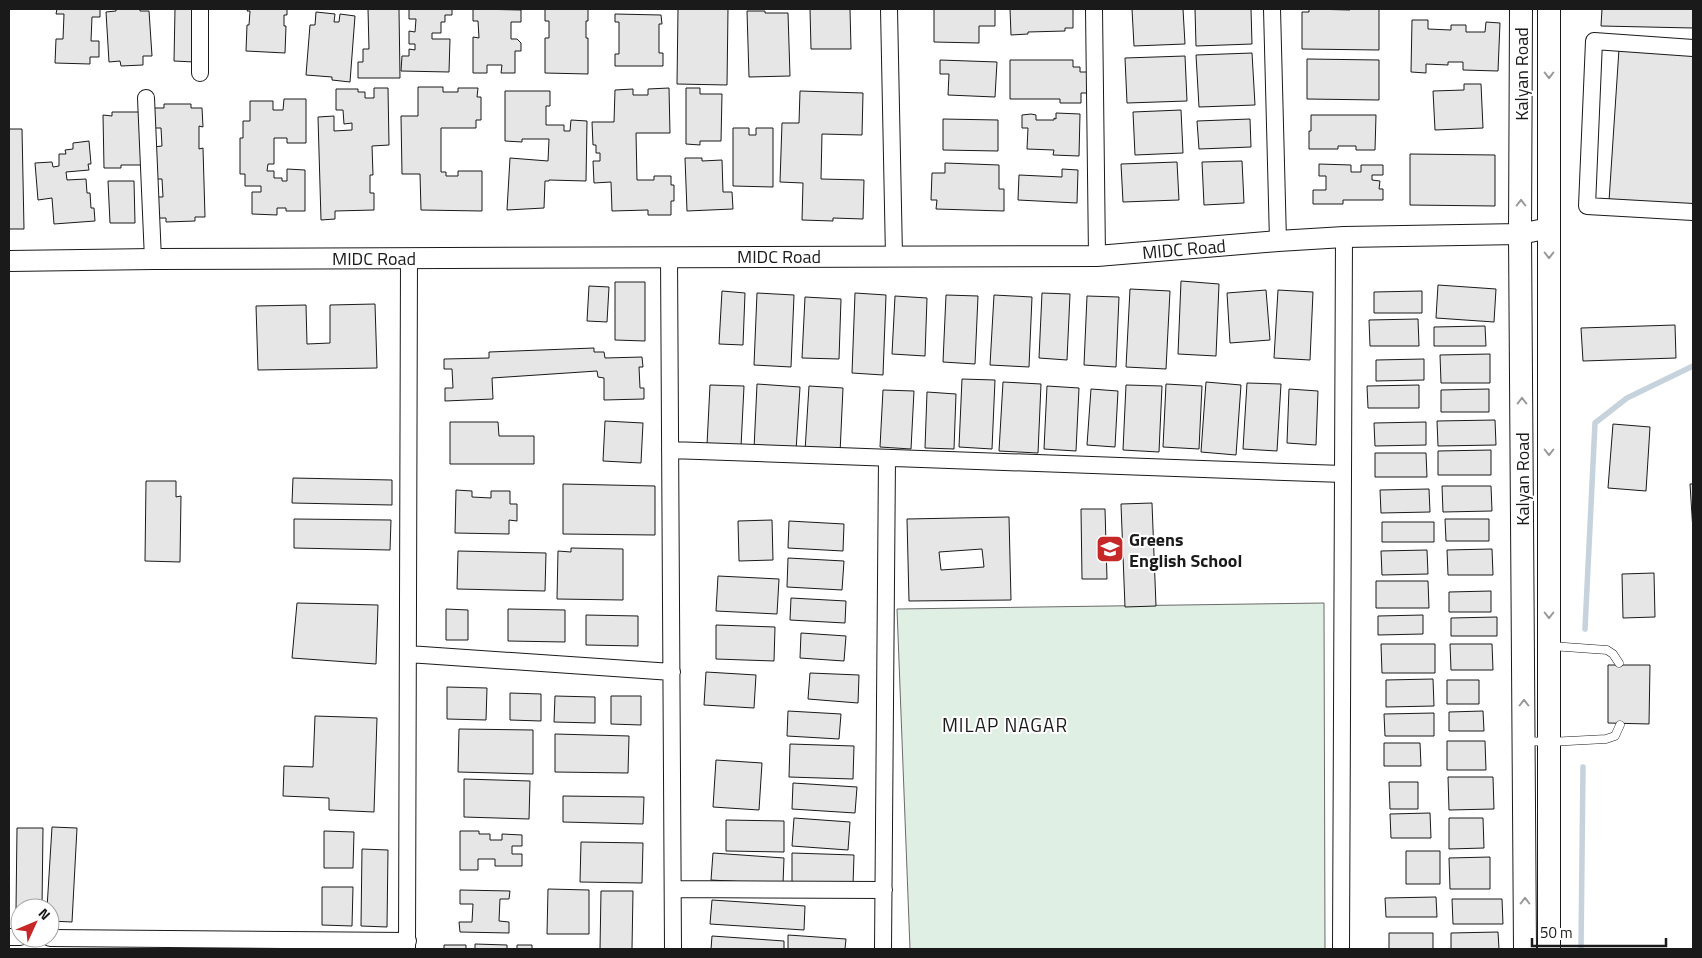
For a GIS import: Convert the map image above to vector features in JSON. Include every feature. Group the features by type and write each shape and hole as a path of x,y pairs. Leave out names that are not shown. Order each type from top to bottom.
{"main road":[{"name":"Kalyan Road","path":"1521,9 1520,234 1525,949"},
{"name":"Kalyan Road","path":"1548,949 1549,9"},
{"path":"1521,38 1549,40"}],"street":[{"path":"200,9 200,73"},
{"path":"889,9 894,256"},
{"path":"1094,9 1097,256"},
{"path":"1272,9 1278,241"},
{"path":"1693,48 1594,41 1587,206 1693,212"},
{"path":"146,98 153,258"},
{"name":"MIDC Road","path":"9,262 153,258 1097,256 1344,237 1520,234 1549,228"},
{"path":"1341,949 1344,237"},
{"path":"669,256 673,949"},
{"path":"60,938 408,945 409,258"},
{"path":"670,450 1343,474"},
{"path":"883,949 887,458"},
{"path":"408,654 672,672"},
{"path":"673,889 884,890"}],"lane":[{"path":"1549,646 1607,650 1613,654 1619,663"},
{"path":"1524,740 1549,742 1606,739 1615,736 1620,725"}],"green space":[{"path":"1324,603 1325,949 910,949 897,609"}],"building":[{"path":"57,9 100,9 100,17 92,17 91,41 99,41 99,57 90,57 90,64 55,63 56,39 63,39 64,14 56,14"},
{"path":"116,9 149,11 152,56 143,56 143,65 121,66 120,61 109,62 106,12 116,11"},
{"path":"175,9 195,9 194,62 174,61"},
{"path":"248,9 287,9 287,15 284,15 284,26 286,26 285,53 246,51 247,25 249,25 250,11 247,11"},
{"path":"368,9 399,9 400,78 358,78 358,62 363,62 363,49 369,49"},
{"path":"409,9 452,9 452,15 445,15 445,22 441,22 441,33 432,33 432,39 450,39 449,72 401,71 402,56 409,56 409,49 415,50 415,44 409,44 409,31 415,32 416,19 409,19"},
{"path":"473,9 521,10 521,22 511,22 511,39 517,39 521,43 521,51 515,51 515,73 501,73 502,65 487,65 487,73 473,73 473,37 479,38 478,21 473,21"},
{"path":"545,9 588,9 586,38 588,38 588,74 545,73 545,38 549,38 549,21 545,21"},
{"path":"678,9 728,9 727,85 677,84"},
{"path":"810,9 850,9 851,49 811,49"},
{"path":"934,9 995,9 995,26 979,26 979,43 934,42"},
{"path":"1010,9 1073,9 1073,28 1065,28 1065,31 1028,32 1028,34 1011,35"},
{"path":"1132,9 1183,9 1185,44 1134,46"},
{"path":"1195,9 1251,9 1252,44 1196,46"},
{"path":"1309,9 1379,9 1379,50 1302,49 1302,12 1309,12"},
{"path":"1602,9 1693,9 1693,28 1601,26"},
{"path":"747,11 788,13 790,76 749,77"},
{"path":"316,12 335,14 334,22 339,22 340,14 355,16 350,82 332,80 332,77 306,75 310,25 315,25"},
{"path":"615,14 661,15 662,24 659,24 659,53 663,53 663,66 615,66 615,54 619,54 619,22 615,22"},
{"path":"1412,20 1428,20 1428,29 1451,30 1451,25 1466,25 1466,32 1485,32 1486,22 1500,23 1498,71 1463,70 1463,62 1448,62 1448,65 1426,64 1426,73 1411,72"},
{"path":"1619,49 1693,54 1693,207 1609,201"},
{"path":"1252,53 1255,105 1199,107 1196,55"},
{"path":"1185,56 1187,101 1127,103 1125,58"},
{"path":"1307,59 1379,60 1379,100 1307,99"},
{"path":"940,60 997,62 995,97 948,95 949,74 940,74"},
{"path":"1010,60 1073,60 1073,67 1080,67 1080,72 1088,72 1088,93 1081,93 1081,103 1060,103 1060,99 1010,99"},
{"path":"1464,84 1481,84 1483,128 1435,130 1433,91 1464,90"},
{"path":"418,87 443,87 443,92 458,92 458,88 478,88 477,97 481,97 481,120 476,120 476,128 441,128 441,172 446,172 446,176 458,176 458,171 482,171 482,211 421,210 420,174 402,174 401,116 418,116"},
{"path":"374,88 388,88 389,145 372,146 373,175 370,175 370,193 374,193 374,210 335,211 335,219 321,220 318,117 334,116 334,131 352,130 352,123 344,124 343,110 336,110 336,89 358,89 358,92 365,92 365,98 374,98"},
{"path":"669,88 670,133 636,133 637,180 654,180 654,176 671,176 671,185 674,185 674,201 671,201 671,215 648,215 648,210 612,211 611,182 594,183 593,161 600,161 600,153 596,153 596,145 593,145 592,122 614,122 615,90 633,89 633,95 648,95 648,89"},
{"path":"686,88 700,88 700,94 722,94 721,141 700,141 700,145 686,144"},
{"path":"505,91 550,91 550,106 546,106 546,125 564,125 564,131 570,131 571,120 587,121 586,181 545,181 544,208 507,210 510,158 548,161 549,139 522,139 522,142 505,141"},
{"path":"800,91 863,93 862,135 822,134 821,179 864,180 863,219 833,218 833,221 802,220 803,183 780,182 782,123 799,123"},
{"path":"284,99 306,99 306,143 287,143 287,138 274,138 274,164 268,164 267,171 274,171 274,178 282,178 282,181 287,181 287,169 305,170 305,211 286,211 286,208 277,208 277,215 252,214 252,192 261,192 261,186 245,186 245,174 240,174 240,138 243,138 243,121 250,121 250,101 273,101 273,110 283,110"},
{"path":"164,104 191,104 191,108 202,108 203,127 199,126 199,149 203,148 205,217 195,217 195,221 166,222 166,218 155,218 154,197 163,197 162,179 154,179 153,147 162,146 161,128 152,128 152,108 164,108"},
{"path":"1181,110 1183,153 1135,155 1133,112"},
{"path":"112,112 140,112 141,165 121,165 121,168 104,168 103,115 112,116"},
{"path":"1056,113 1080,114 1079,156 1053,155 1054,150 1027,149 1028,128 1022,128 1022,115 1036,115 1036,120 1054,120 1054,118 1056,119"},
{"path":"1311,115 1376,115 1375,150 1356,150 1356,146 1338,146 1338,149 1309,149"},
{"path":"943,119 998,120 998,151 943,150"},
{"path":"1250,119 1251,147 1199,149 1197,121"},
{"path":"733,128 749,128 749,135 756,135 756,128 773,128 773,187 733,186"},
{"path":"9,129 22,129 24,229 9,229"},
{"path":"89,141 91,164 88,164 89,170 66,172 67,180 86,179 87,193 90,193 91,208 94,208 95,221 54,224 52,198 38,200 35,163 52,162 53,167 59,166 59,154 66,154 65,150 73,149 73,143"},
{"path":"1410,154 1495,155 1495,206 1410,205"},
{"path":"685,158 702,158 702,161 722,160 723,192 732,192 733,209 687,211"},
{"path":"1242,161 1244,203 1204,205 1202,162"},
{"path":"1177,162 1179,200 1123,202 1121,164"},
{"path":"945,163 999,165 999,189 1004,189 1004,211 936,209 937,200 931,200 932,173 945,173"},
{"path":"1319,164 1351,165 1351,172 1361,172 1361,165 1383,165 1383,175 1372,175 1372,180 1380,181 1379,189 1383,189 1383,200 1343,200 1343,204 1313,204 1313,190 1326,190 1326,176 1319,176"},
{"path":"1062,169 1078,170 1077,203 1018,200 1019,175 1062,177"},
{"path":"108,181 134,181 135,223 110,223"},
{"path":"1181,281 1219,284 1216,356 1178,354"},
{"path":"615,282 645,282 645,341 615,340"},
{"path":"1438,285 1496,289 1494,322 1436,318"},
{"path":"589,286 609,287 607,322 587,321"},
{"path":"1130,289 1170,291 1166,369 1126,367"},
{"path":"1266,290 1270,340 1230,343 1227,293"},
{"path":"1278,290 1313,292 1310,360 1274,358"},
{"path":"722,291 745,293 743,345 719,344"},
{"path":"1422,291 1422,313 1374,313 1374,292"},
{"path":"757,293 794,295 791,367 754,365"},
{"path":"855,293 886,295 883,375 852,373"},
{"path":"1042,293 1070,294 1067,360 1039,358"},
{"path":"946,295 978,296 975,364 943,362"},
{"path":"994,295 1032,297 1029,367 990,365"},
{"path":"895,296 927,298 925,356 892,354"},
{"path":"1087,296 1119,297 1116,367 1084,365"},
{"path":"805,297 841,299 839,359 802,358"},
{"path":"375,304 377,368 258,370 256,306 306,305 307,344 330,343 330,305"},
{"path":"1418,319 1419,346 1370,346 1369,320"},
{"path":"1675,325 1676,358 1583,361 1581,328"},
{"path":"1485,326 1486,346 1434,346 1434,327"},
{"path":"594,348 594,352 604,352 605,358 642,357 643,367 639,367 640,388 644,388 644,399 604,400 604,378 598,377 597,371 492,378 493,399 445,401 445,388 453,388 452,369 444,369 444,359 489,358 489,352"},
{"path":"1490,354 1490,383 1441,383 1440,355"},
{"path":"1424,359 1424,380 1376,381 1376,360"},
{"path":"962,379 995,380 992,449 959,447"},
{"path":"1003,382 1041,384 1038,453 999,451"},
{"path":"1206,382 1241,385 1236,455 1201,452"},
{"path":"1247,383 1281,384 1277,451 1243,449"},
{"path":"757,384 800,387 796,451 754,449"},
{"path":"1166,384 1202,386 1199,449 1163,447"},
{"path":"710,385 744,386 741,447 707,445"},
{"path":"1126,385 1162,386 1159,452 1123,450"},
{"path":"1419,385 1419,408 1368,408 1367,386"},
{"path":"809,386 843,388 840,453 805,451"},
{"path":"1047,386 1079,388 1076,451 1044,449"},
{"path":"1091,389 1118,391 1115,447 1087,445"},
{"path":"1289,389 1318,391 1316,445 1287,443"},
{"path":"1489,389 1489,412 1441,412 1441,390"},
{"path":"883,390 914,391 911,449 880,447"},
{"path":"927,392 956,394 954,449 925,448"},
{"path":"1495,420 1496,445 1438,446 1437,421"},
{"path":"605,421 643,423 641,463 603,461"},
{"path":"450,422 498,422 499,436 534,436 534,464 450,464"},
{"path":"1426,422 1426,445 1375,446 1374,423"},
{"path":"1613,424 1650,427 1646,491 1608,488"},
{"path":"1491,450 1491,475 1438,475 1438,451"},
{"path":"1375,453 1426,453 1427,477 1375,477"},
{"path":"293,478 392,480 392,505 292,503"},
{"path":"146,481 176,481 176,497 181,496 180,562 145,561"},
{"path":"563,484 655,486 655,535 563,534"},
{"path":"1690,484 1693,484 1693,531"},
{"path":"1442,486 1491,486 1492,511 1443,512"},
{"path":"1429,489 1430,512 1381,513 1380,490"},
{"path":"456,490 472,491 472,497 491,498 491,491 510,491 510,504 517,504 517,521 509,520 509,534 455,533"},
{"path":"1152,503 1156,606 1125,607 1121,504"},
{"path":"1081,509 1105,509 1107,579 1082,579"},
{"path":"1009,517 1011,600 909,601 907,519","holes":["982,549 984,567 941,570 939,552"]},
{"path":"294,519 391,520 390,550 294,548"},
{"path":"1445,519 1489,519 1489,541 1446,541"},
{"path":"772,520 773,560 739,561 738,521"},
{"path":"789,521 844,524 843,551 788,548"},
{"path":"1382,522 1434,522 1434,542 1382,542"},
{"path":"571,548 623,549 623,600 557,599 558,551 571,552"},
{"path":"1492,549 1493,575 1448,575 1447,550"},
{"path":"1427,550 1428,574 1382,575 1381,551"},
{"path":"458,551 546,553 545,591 457,589"},
{"path":"788,558 844,561 842,590 787,587"},
{"path":"1654,573 1655,617 1623,618 1622,574"},
{"path":"718,576 779,579 777,614 716,611"},
{"path":"1376,581 1428,581 1429,608 1376,608"},
{"path":"1491,591 1491,612 1449,612 1449,592"},
{"path":"791,598 846,601 845,623 790,620"},
{"path":"297,603 378,605 376,664 292,658"},
{"path":"446,609 468,610 468,640 446,640"},
{"path":"508,609 565,610 565,642 508,641"},
{"path":"586,615 638,616 638,646 586,645"},
{"path":"1423,615 1423,634 1378,635 1378,616"},
{"path":"1497,617 1497,636 1451,636 1451,618"},
{"path":"716,625 775,627 774,661 716,659"},
{"path":"801,633 846,636 844,661 800,658"},
{"path":"1381,644 1435,644 1435,673 1382,673"},
{"path":"1450,644 1492,644 1493,670 1451,670"},
{"path":"1608,665 1650,665 1649,724 1608,723"},
{"path":"706,672 756,675 754,708 704,705"},
{"path":"810,673 859,675 858,703 808,699"},
{"path":"1433,679 1434,706 1386,707 1386,680"},
{"path":"1447,680 1479,680 1479,704 1447,704"},
{"path":"447,687 487,688 486,720 447,719"},
{"path":"510,693 541,694 541,721 510,720"},
{"path":"555,696 595,697 595,723 554,722"},
{"path":"611,696 641,696 641,725 611,724"},
{"path":"788,711 841,714 839,739 787,736"},
{"path":"1483,711 1484,731 1449,731 1449,712"},
{"path":"1434,713 1434,736 1385,736 1384,714"},
{"path":"315,716 377,718 374,812 329,810 329,798 283,796 284,766 313,767"},
{"path":"459,729 533,730 533,774 458,772"},
{"path":"555,734 629,736 628,773 555,772"},
{"path":"1447,741 1485,741 1486,770 1447,770"},
{"path":"1384,743 1420,743 1421,766 1384,766"},
{"path":"790,744 854,746 853,779 789,777"},
{"path":"716,760 762,763 759,810 713,807"},
{"path":"1448,777 1493,777 1494,809 1449,810"},
{"path":"464,779 530,781 529,819 464,817"},
{"path":"1389,782 1418,782 1418,809 1390,809"},
{"path":"793,783 857,787 855,813 792,809"},
{"path":"563,796 644,797 643,824 563,822"},
{"path":"1430,813 1431,838 1391,838 1390,814"},
{"path":"794,818 850,822 848,850 792,846"},
{"path":"1449,818 1483,818 1484,848 1449,849"},
{"path":"726,820 784,821 784,852 726,851"},
{"path":"52,827 77,828 72,922 60,921 60,898 48,898"},
{"path":"17,828 43,828 42,898 16,898"},
{"path":"324,831 354,832 353,868 324,868"},
{"path":"460,831 479,831 479,834 490,834 490,840 502,840 502,834 522,835 522,846 512,846 512,854 522,854 522,866 495,866 495,859 478,859 478,870 460,870"},
{"path":"581,842 643,843 642,883 580,882"},
{"path":"362,849 388,850 387,927 361,926"},
{"path":"1406,851 1440,851 1440,884 1406,884"},
{"path":"713,853 784,858 783,884 711,880"},
{"path":"792,853 854,855 853,885 792,883"},
{"path":"1490,857 1490,889 1450,889 1449,858"},
{"path":"322,887 353,887 352,926 322,925"},
{"path":"548,889 589,890 589,934 547,934"},
{"path":"460,890 510,891 509,899 500,899 499,921 509,922 509,933 460,932 459,922 472,922 473,904 460,904"},
{"path":"601,891 633,891 632,949 600,949"},
{"path":"1436,897 1437,917 1386,917 1385,898"},
{"path":"1452,899 1502,899 1503,924 1453,924"},
{"path":"712,900 805,906 804,930 710,924"},
{"path":"1498,932 1499,949 1451,949 1451,933"},
{"path":"1389,933 1433,933 1433,949 1389,949"},
{"path":"788,935 846,939 845,949 788,949"},
{"path":"712,936 784,941 784,949 711,949"},
{"path":"475,944 507,945 507,949 475,949"},
{"path":"444,945 466,945 466,949 444,949"},
{"path":"517,945 532,945 532,949 517,949"}],"waterway":[{"path":"1585,629 1595,423 1627,398 1693,366"},
{"path":"1581,949 1583,767"}],"place":[{"name":"Greens English School","path":"1110,549"}],"district":[{"name":"MILAP NAGAR","path":"1005,724"}]}
